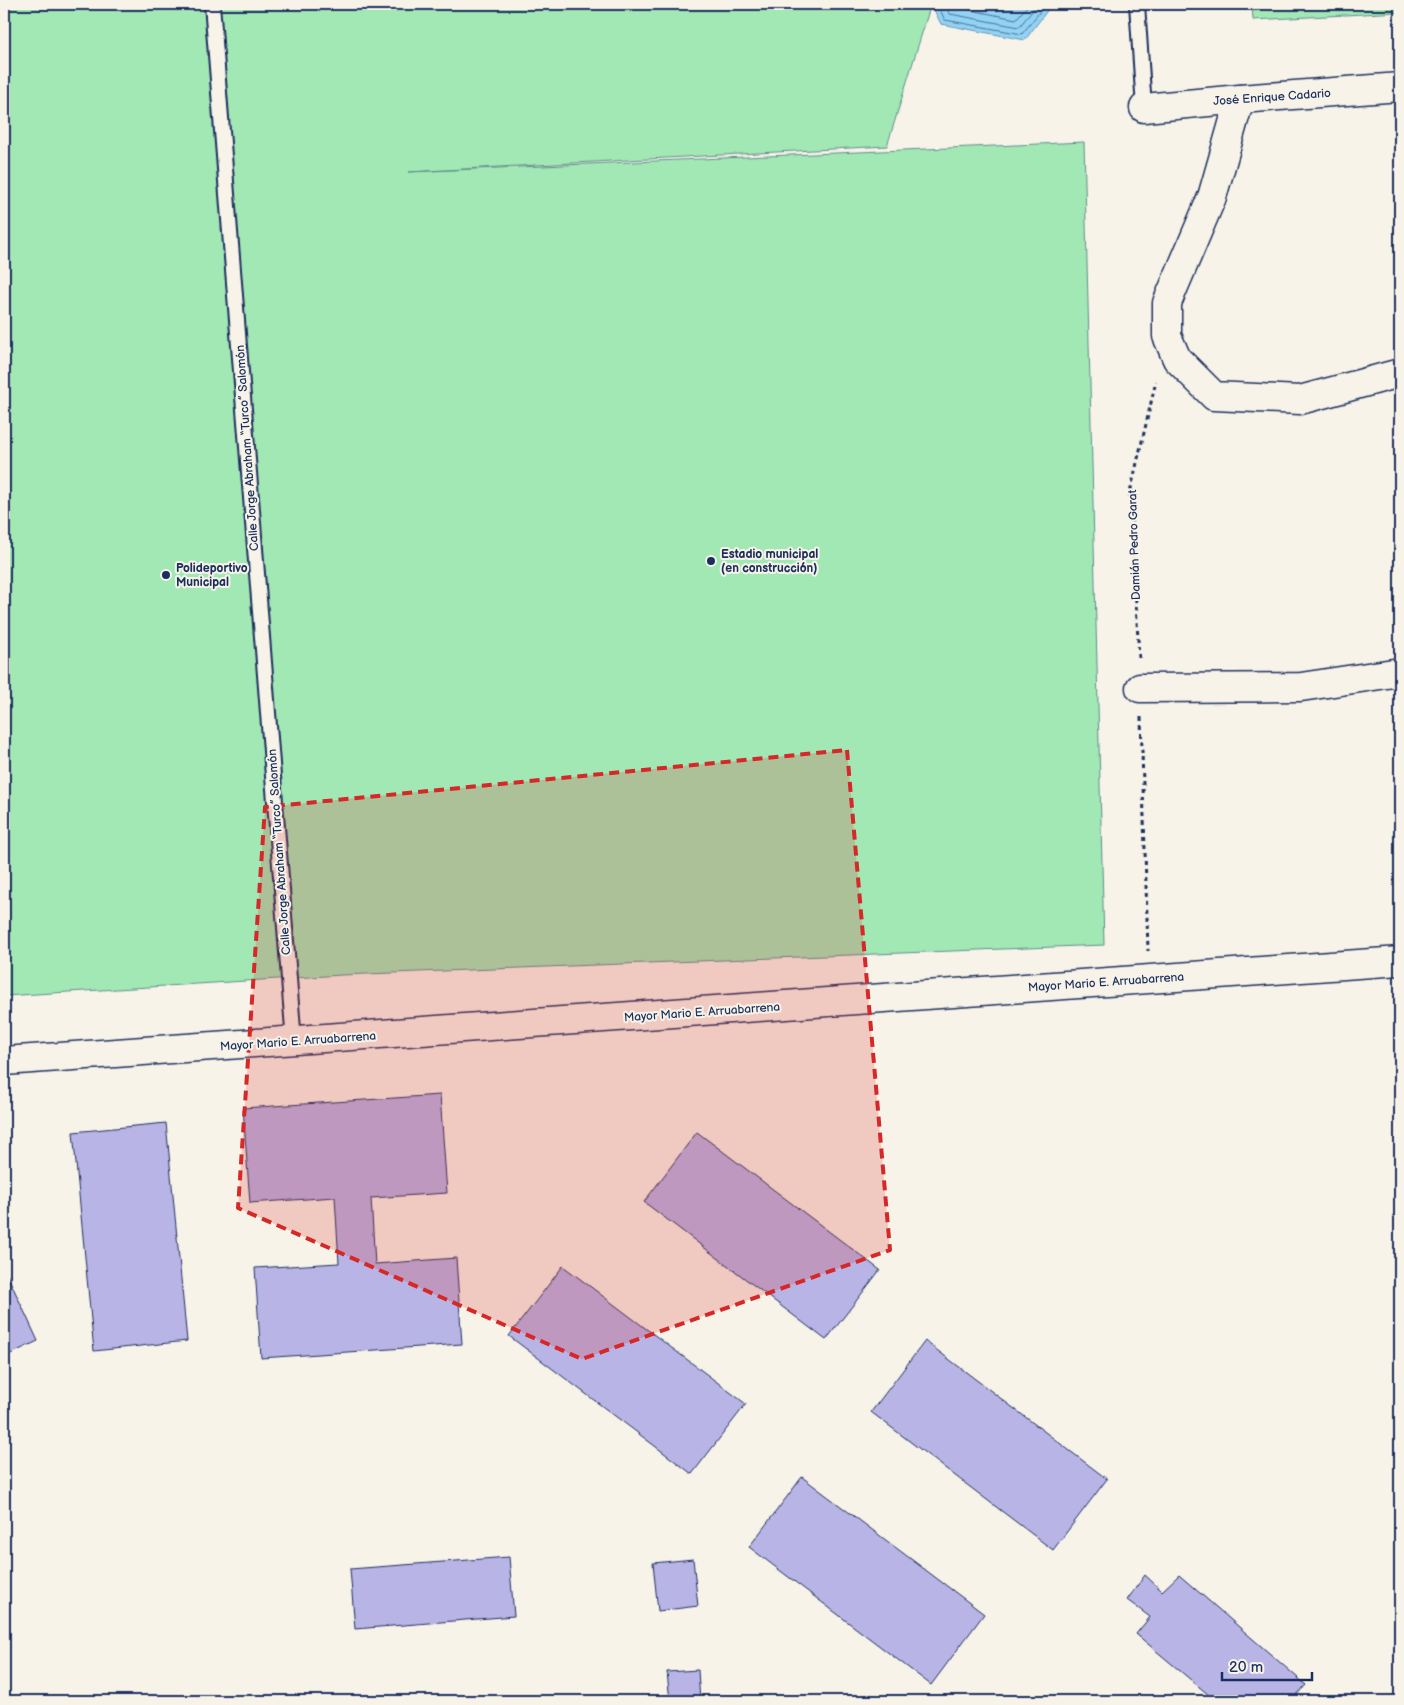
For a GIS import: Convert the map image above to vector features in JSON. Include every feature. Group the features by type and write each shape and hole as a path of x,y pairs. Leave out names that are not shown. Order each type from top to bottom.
{"street":[{"name":"José Enrique Cadario","path":"1144,108 1400,87"},
{"path":"1240,99 1212,197 1167,303 1167,336 1177,359 1214,396 1300,400 1400,373"},
{"path":"1140,688 1301,687 1400,672"},
{"name":"Mayor Mario E. Arruabarrena","path":"4,1061 294,1042 1400,961"}],"lane":[{"name":"Calle Jorge Abraham “Turco” Salomón","path":"212,4 294,1042"},
{"path":"1137,4 1144,108"}],"path":[{"name":"Damián Pedro Garat","path":"1149,979 1140,688 1130,493 1167,336"}],"highlighted area":[{"path":"847,750 890,1250 582,1359 238,1208 265,807"}],"green space":[{"name":"Estadio municipal (en construcción)","path":"4,4 931,4 887,146 408,172 1084,142 1104,945 342,975 4,996"},
{"path":"1252,4 1400,4 1400,12 1253,20"}],"water":[{"path":"931,4 1052,4 1025,40 941,24"}],"building":[{"path":"440,1095 447,1193 371,1198 375,1264 456,1258 462,1344 261,1358 255,1268 339,1263 335,1197 250,1203 243,1108"},
{"path":"166,1123 187,1341 94,1351 73,1132"},
{"path":"697,1132 880,1270 826,1340 644,1202"},
{"path":"563,1266 746,1404 692,1474 509,1336"},
{"path":"4,1268 38,1341 4,1357"},
{"path":"925,1341 1107,1479 1053,1550 871,1412"},
{"path":"802,1477 984,1614 931,1685 749,1547"},
{"path":"509,1557 514,1616 355,1629 350,1569"},
{"path":"693,1559 698,1606 658,1611 653,1563"},
{"path":"1145,1575 1162,1591 1179,1575 1306,1685 1291,1701 1216,1701 1136,1634 1150,1617 1127,1600"},
{"path":"698,1670 700,1701 670,1701 667,1672"}],"place":[{"name":"Estadio municipal (en construcción)","path":"711,561"},
{"name":"Polideportivo Municipal","path":"166,575"}]}
